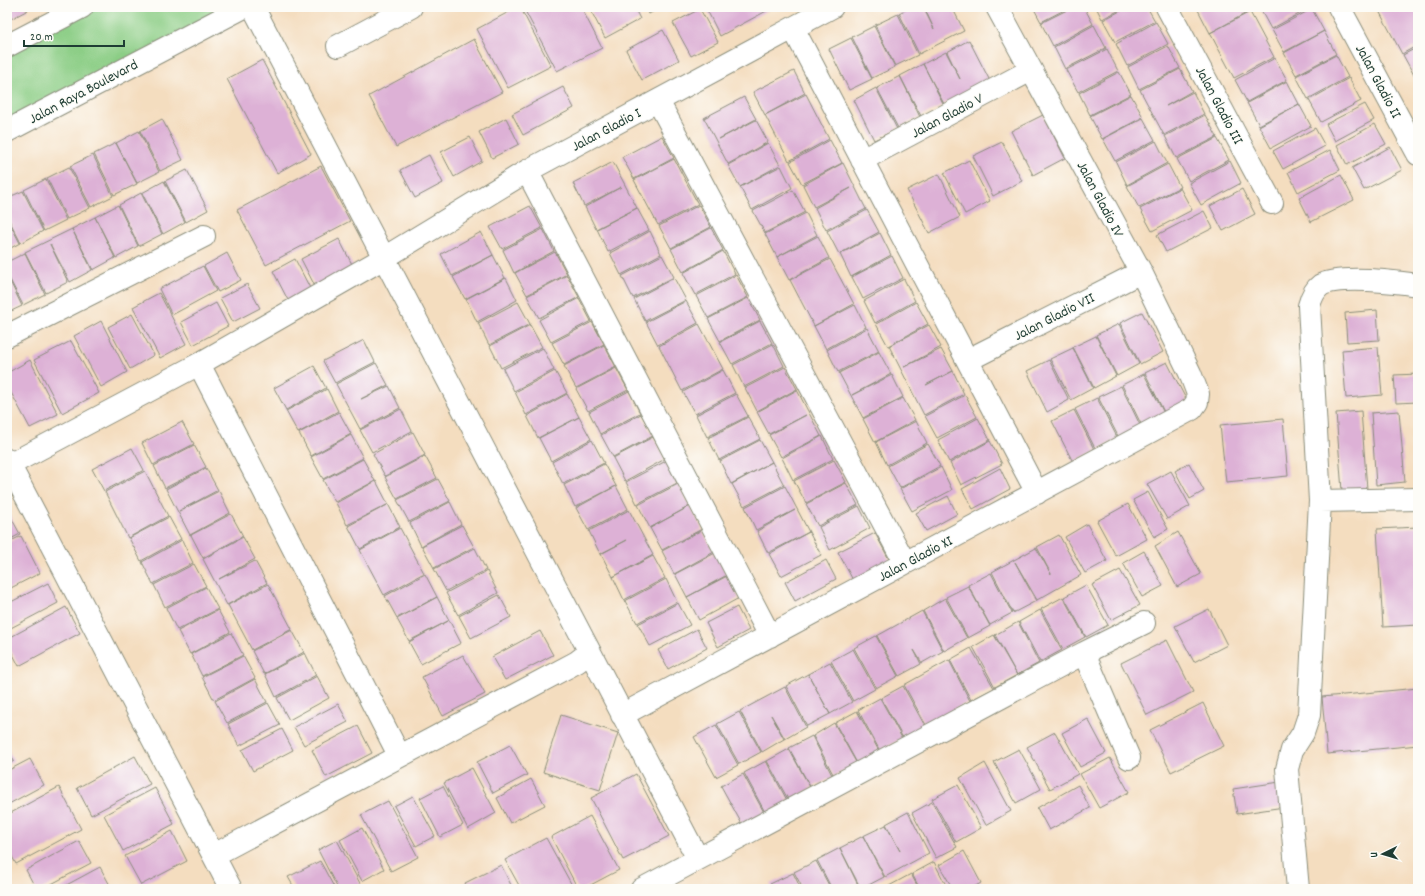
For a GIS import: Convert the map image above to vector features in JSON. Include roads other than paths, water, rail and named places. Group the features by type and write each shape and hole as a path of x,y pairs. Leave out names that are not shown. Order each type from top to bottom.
{"street":[{"path":"7,46 82,7"},
{"name":"Jalan Raya Boulevard","path":"7,130 244,7"},
{"path":"252,7 698,859"},
{"path":"338,46 411,7"},
{"name":"Jalan Gladio I","path":"8,462 199,364 384,258 527,171 832,7"},
{"name":"Jalan Gladio IV","path":"997,7 1141,272 1190,373 1198,394"},
{"name":"Jalan Gladio III","path":"1167,7 1272,203"},
{"name":"Jalan Gladio II","path":"1339,7 1418,154"},
{"path":"793,28 1037,493"},
{"name":"Jalan Gladio V","path":"862,160 1031,70"},
{"path":"658,101 905,563"},
{"path":"527,171 770,636"},
{"path":"7,336 204,236"},
{"name":"Jalan Gladio VII","path":"968,360 1141,272"},
{"path":"1298,889 1287,770 1292,750 1303,733 1309,715 1320,501 1309,306 1315,290 1321,285 1330,282 1382,280 1418,285"},
{"path":"199,364 399,755"},
{"name":"Jalan Gladio XI","path":"622,715 1192,410 1197,402 1198,394"},
{"path":"8,462 231,889"},
{"path":"1320,501 1418,499"},
{"path":"642,889 1084,653 1144,623"},
{"path":"214,855 399,755 577,662 590,652"},
{"path":"1084,653 1130,758"}]}
